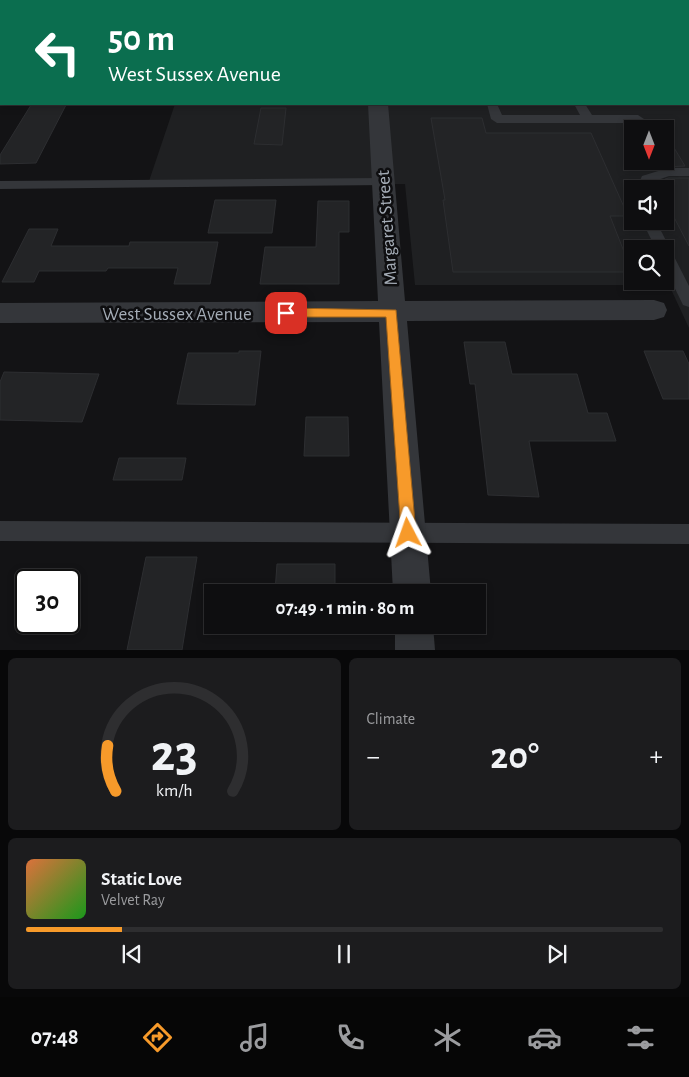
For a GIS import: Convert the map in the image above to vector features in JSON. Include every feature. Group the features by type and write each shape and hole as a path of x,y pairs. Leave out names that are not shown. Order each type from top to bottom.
{"street":[{"name":"Margaret Street","path":"378,105 411,584"},
{"name":"West Sussex Avenue","path":"0,313 392,313 654,310"},
{"path":"414,634 415,650"}],"lane":[{"path":"492,105 497,119 638,119"},
{"path":"581,105 588,119"},
{"path":"646,180 668,172 689,172"},
{"path":"0,185 382,182"},
{"path":"674,271 689,301"},
{"path":"0,531 689,534"}],"shaded area":[{"path":"175,105 689,105 689,328 671,290 674,290 674,240 624,240 624,285 415,285 405,184 148,184"}],"building":[{"path":"31,105 66,105 36,163 0,164 0,155"},
{"path":"261,108 286,108 282,145 254,144"},
{"path":"431,118 482,118 486,133 591,133 624,207 624,216 610,216 624,252 624,272 453,272 443,200 445,200"},
{"path":"674,148 679,156 685,166 674,167"},
{"path":"689,178 689,246 674,217 674,180 665,179"},
{"path":"215,200 276,200 272,233 208,233"},
{"path":"318,201 349,201 349,232 339,232 339,284 260,284 265,247 316,247"},
{"path":"29,229 58,229 51,246 129,246 130,242 218,242 210,284 174,284 178,268 108,268 106,271 39,271 34,282 2,282"},
{"path":"464,342 505,342 512,374 577,374 588,413 607,413 616,441 529,441 539,497 488,495 475,384 470,384"},
{"path":"239,351 261,351 255,405 177,404 188,353 239,353"},
{"path":"644,351 683,351 689,364 689,399 663,399"},
{"path":"4,372 99,374 82,422 0,420 0,382"},
{"path":"306,417 348,417 349,456 304,456"},
{"path":"119,458 186,458 182,480 113,480"},
{"path":"146,557 197,557 182,650 127,650"},
{"path":"277,564 335,564 335,584 276,584"}],"route":[{"path":"286,313 392,313 408,533"}]}
